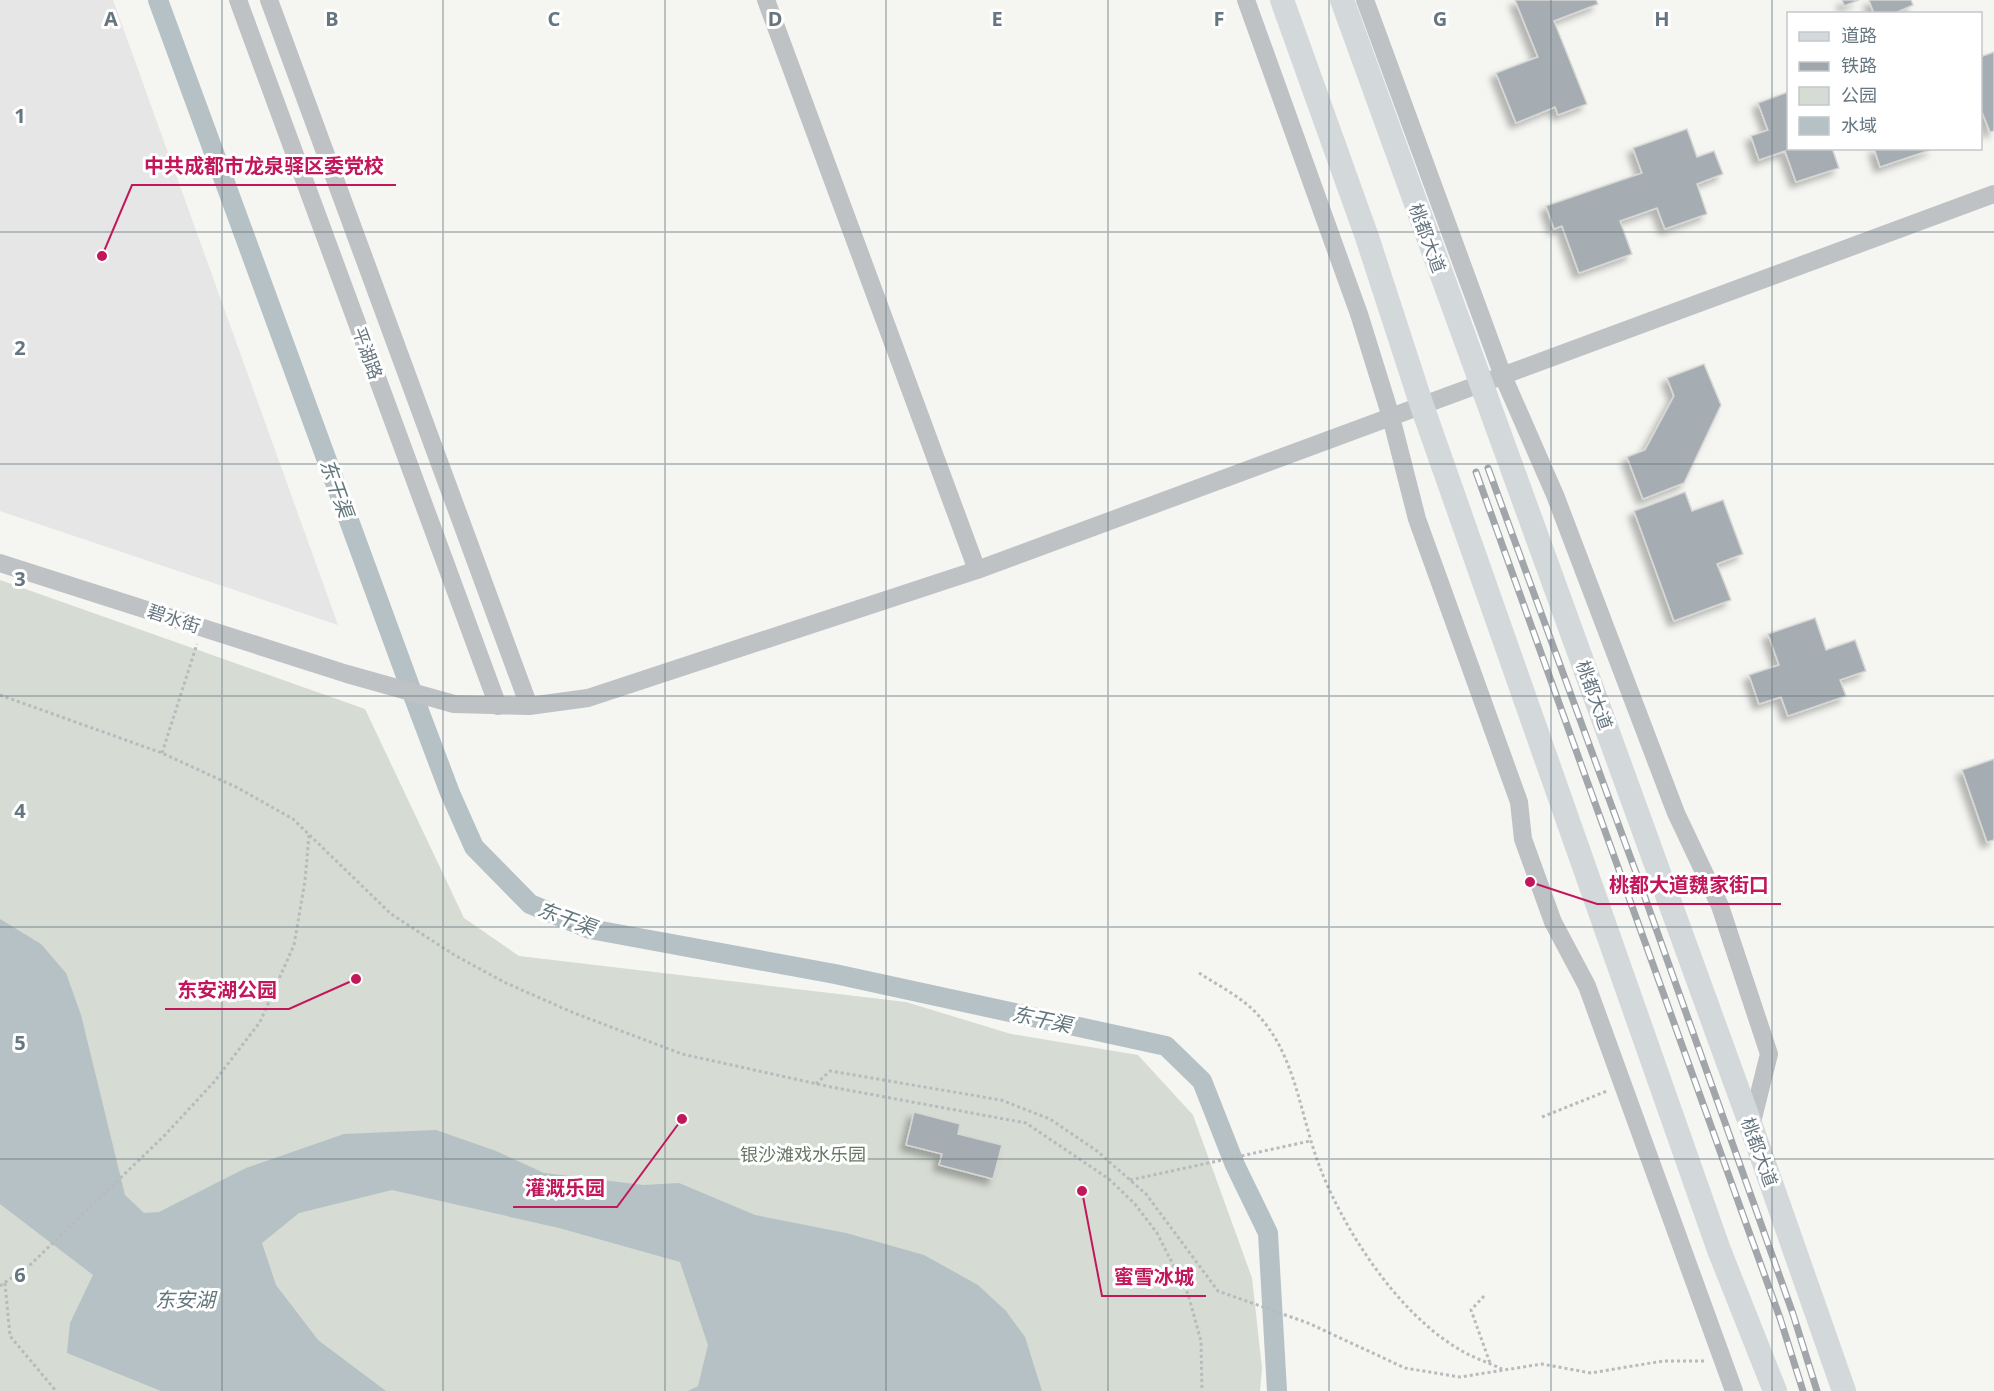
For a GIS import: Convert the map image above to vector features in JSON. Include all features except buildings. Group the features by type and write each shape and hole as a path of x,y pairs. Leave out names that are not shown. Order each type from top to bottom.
{"main road":[{"path":"1282,0 1367,237 1422,406 1715,1238 1775,1391"},
{"name":"桃都大道","path":"1342,0 1493,380 1844,1391"}],"street":[{"name":"平湖路","path":"238,0 498,706"},
{"name":"平湖路","path":"268,0 529,705"},
{"path":"766,0 977,570"},
{"path":"1246,0 1359,314 1391,417 1417,519 1518,802 1522,839 1553,922 1587,986 1734,1391"},
{"path":"1365,0 1493,380 1556,495 1676,813 1720,906 1769,1054 1751,1126"},
{"name":"碧水街","path":"0,563 347,674 454,704 529,705 588,698 977,570 1994,194"}],"path":[{"path":"162,753 203,628"},
{"path":"0,695 162,753 238,788 293,819 391,914 456,956 506,983 574,1013 682,1054 816,1084 1026,1123 1109,1179 1135,1204 1157,1233 1184,1285 1201,1341 1202,1391"},
{"path":"0,1286 30,1265 164,1136 214,1082 260,1022 294,945 305,881 309,835"},
{"path":"1199,974 1237,997 1257,1014 1276,1038 1292,1076 1311,1141 1334,1202 1355,1240 1378,1271 1430,1327 1456,1348 1504,1370"},
{"path":"816,1084 830,1071 1001,1100 1050,1119 1097,1151 1146,1194 1218,1291 1308,1323 1405,1368 1460,1377 1542,1365 1591,1373 1663,1361 1724,1361"},
{"path":"1542,1117 1623,1084"},
{"path":"1130,1180 1311,1141"},
{"path":"5,1283 10,1336 56,1391"},
{"path":"1484,1296 1471,1310 1490,1363"}],"shaded area":[{"path":"0,0 113,0 338,625 0,511"}],"green space":[{"name":"银沙滩戏水乐园","path":"0,580 365,709 464,918 519,956 906,1002 1011,1034 1138,1055 1193,1115 1252,1278 1262,1368 1260,1391 0,1391"}],"water":[{"name":"东安湖","path":"0,919 41,944 66,973 81,1015 125,1195 144,1213 159,1212 246,1168 344,1134 436,1130 496,1151 544,1173 643,1185 679,1183 755,1215 846,1233 924,1255 978,1285 1006,1311 1025,1337 1042,1391 688,1391 698,1386 708,1345 680,1262 559,1228 392,1190 299,1213 262,1243 276,1285 318,1340 386,1391 161,1391 67,1353 70,1323 93,1275 0,1204"}],"waterway":[{"name":"东干渠","path":"158,0 413,695 450,793 474,847 530,904 590,929 835,974 1166,1046 1202,1081 1235,1165 1268,1233 1277,1391"}],"railway":[{"path":"1488,468 1642,889 1793,1314 1817,1391"},
{"path":"1476,472 1780,1318 1803,1391"}],"place":[{"name":"中共成都市龙泉驿区委党校","path":"102,256"},
{"name":"桃都大道魏家街口","path":"1530,882"},
{"name":"东安湖公园","path":"356,979"},
{"name":"灌溉乐园","path":"682,1119"},
{"name":"蜜雪冰城","path":"1082,1191"}]}
